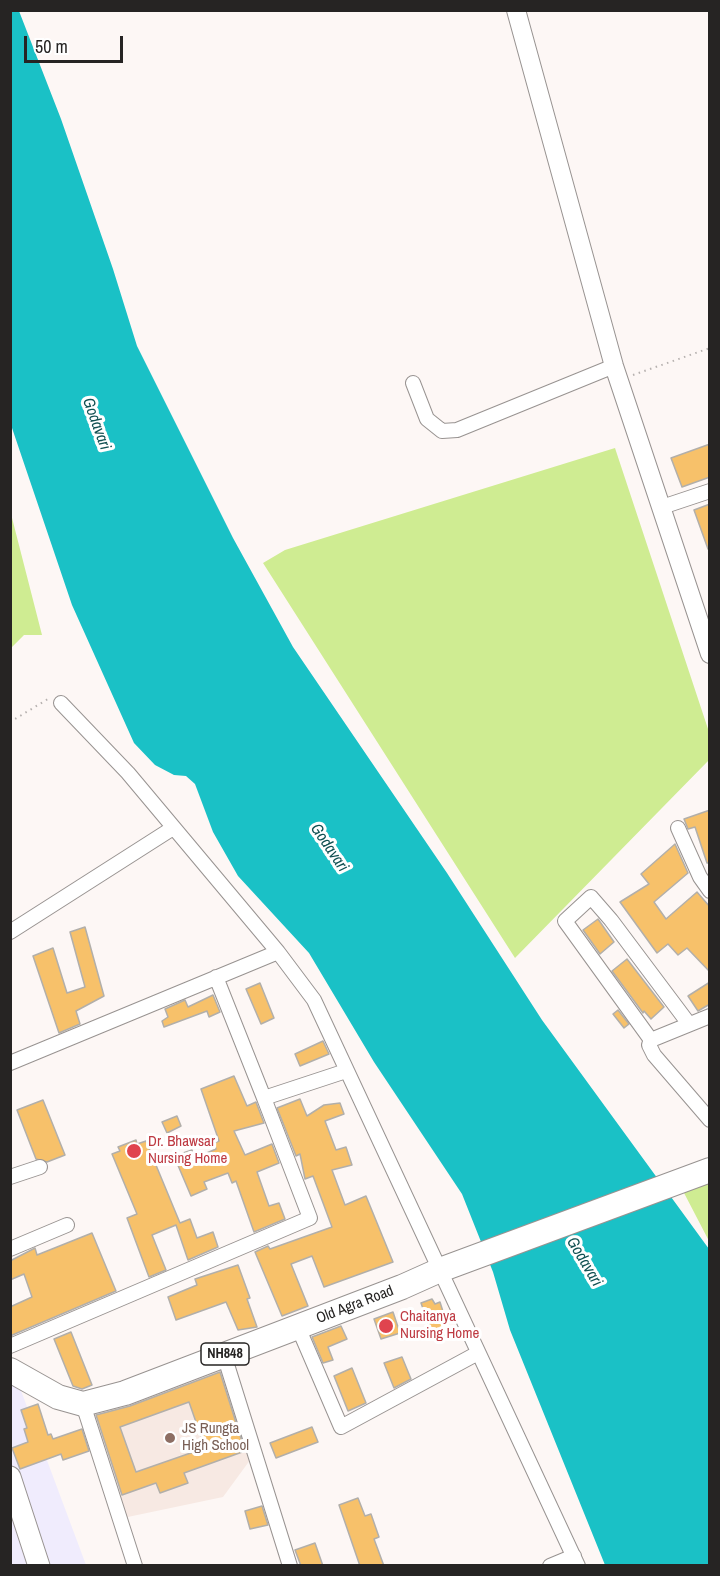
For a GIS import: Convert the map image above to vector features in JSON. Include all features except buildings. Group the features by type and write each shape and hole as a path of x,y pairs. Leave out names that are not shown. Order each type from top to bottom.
{"highway":[{"name":"Old Agra Road","path":"83,1404 125,1393 707,1170"},
{"path":"10,1370 58,1397 83,1404"}],"main road":[{"path":"516,10 616,373 709,651"},
{"path":"10,1477 39,1566"}],"street":[{"path":"413,383 427,419 442,431 457,430 616,373"},
{"path":"662,507 710,491"},
{"path":"61,703 128,773 278,952 314,1000 346,1071 449,1267 478,1353 576,1561 550,1566"},
{"path":"10,932 173,828"},
{"path":"678,828 700,877 710,891"},
{"path":"651,1040 566,921 591,897 611,920 688,1024"},
{"path":"11,1060 278,952"},
{"path":"10,1346 310,1218 216,977"},
{"path":"710,1016 651,1040 649,1045 654,1055 710,1120"},
{"path":"264,1098 346,1071"},
{"path":"10,1177 40,1167"},
{"path":"10,1249 67,1225"},
{"path":"298,1327 341,1427 478,1353"},
{"path":"224,1355 290,1566"},
{"path":"83,1404 135,1566"}],"path":[{"path":"616,373 710,348"},
{"path":"10,722 51,697 61,703"}],"shaded area":[{"name":"JS Rungta High School","path":"223,1365 253,1456 223,1497 123,1518 84,1415"},
{"path":"11,1385 20,1388 86,1565 11,1566"}],"green space":[{"path":"615,448 709,732 709,760 515,958 263,563 285,550"},
{"path":"11,514 42,635 24,635 11,648"},
{"path":"709,1180 709,1241 683,1191"}],"water":[{"name":"Godavari","path":"10,11 19,11 61,119 137,346 233,538 293,647 447,873 542,1020 709,1249 709,1565 605,1565 510,1330 493,1272 462,1194 374,1062 309,953 238,876 213,832 195,784 186,776 174,775 155,765 134,743 72,605 11,425"}],"place":[{"name":"Dr. Bhawsar Nursing Home","path":"134,1151"},
{"name":"Chaitanya Nursing Home","path":"386,1326"},
{"name":"JS Rungta High School","path":"170,1438"}]}
